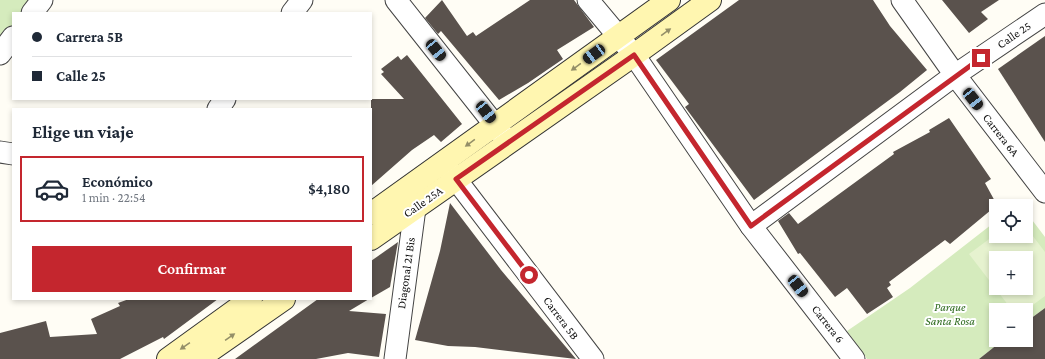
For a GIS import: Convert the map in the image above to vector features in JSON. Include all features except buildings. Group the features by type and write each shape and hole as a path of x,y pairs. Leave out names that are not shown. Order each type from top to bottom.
{"street":[{"path":"33,12 42,0"},
{"path":"293,12 302,0"},
{"path":"396,0 508,143"},
{"name":"Carrera 6","path":"588,0 634,55 751,226 854,359"},
{"name":"Calle 25A","path":"372,238 443,162 669,0"},
{"name":"Calle 25A","path":"372,214 456,179 710,0"},
{"name":"Carrera 6A","path":"902,0 955,75 1045,192"},
{"name":"Calle 25","path":"751,226 955,75 1045,14"},
{"path":"0,54 12,38"},
{"path":"0,152 12,154"},
{"name":"Carrera 5B","path":"443,162 593,359"},
{"name":"Diagonal 21 Bis","path":"395,359 408,200"},
{"path":"168,359 250,300"},
{"path":"198,359 283,300"}],"green space":[{"path":"0,0 32,0 22,12 12,12 12,25 0,40"},
{"name":"Parque Santa Rosa","path":"1033,221 1045,237 1045,308 1033,317 1033,303 989,303 989,347 994,347 979,359 867,359 847,331 910,288 989,226 989,243 1033,243"},
{"path":"1033,236 1045,252 1045,296 1033,305 1033,303 1007,303 1000,295 1033,295 1033,251 989,251 989,280 969,254 989,239 989,243 1033,243"}],"route":[{"path":"529,275 456,179 634,55 751,226 955,75 981,58"}]}
